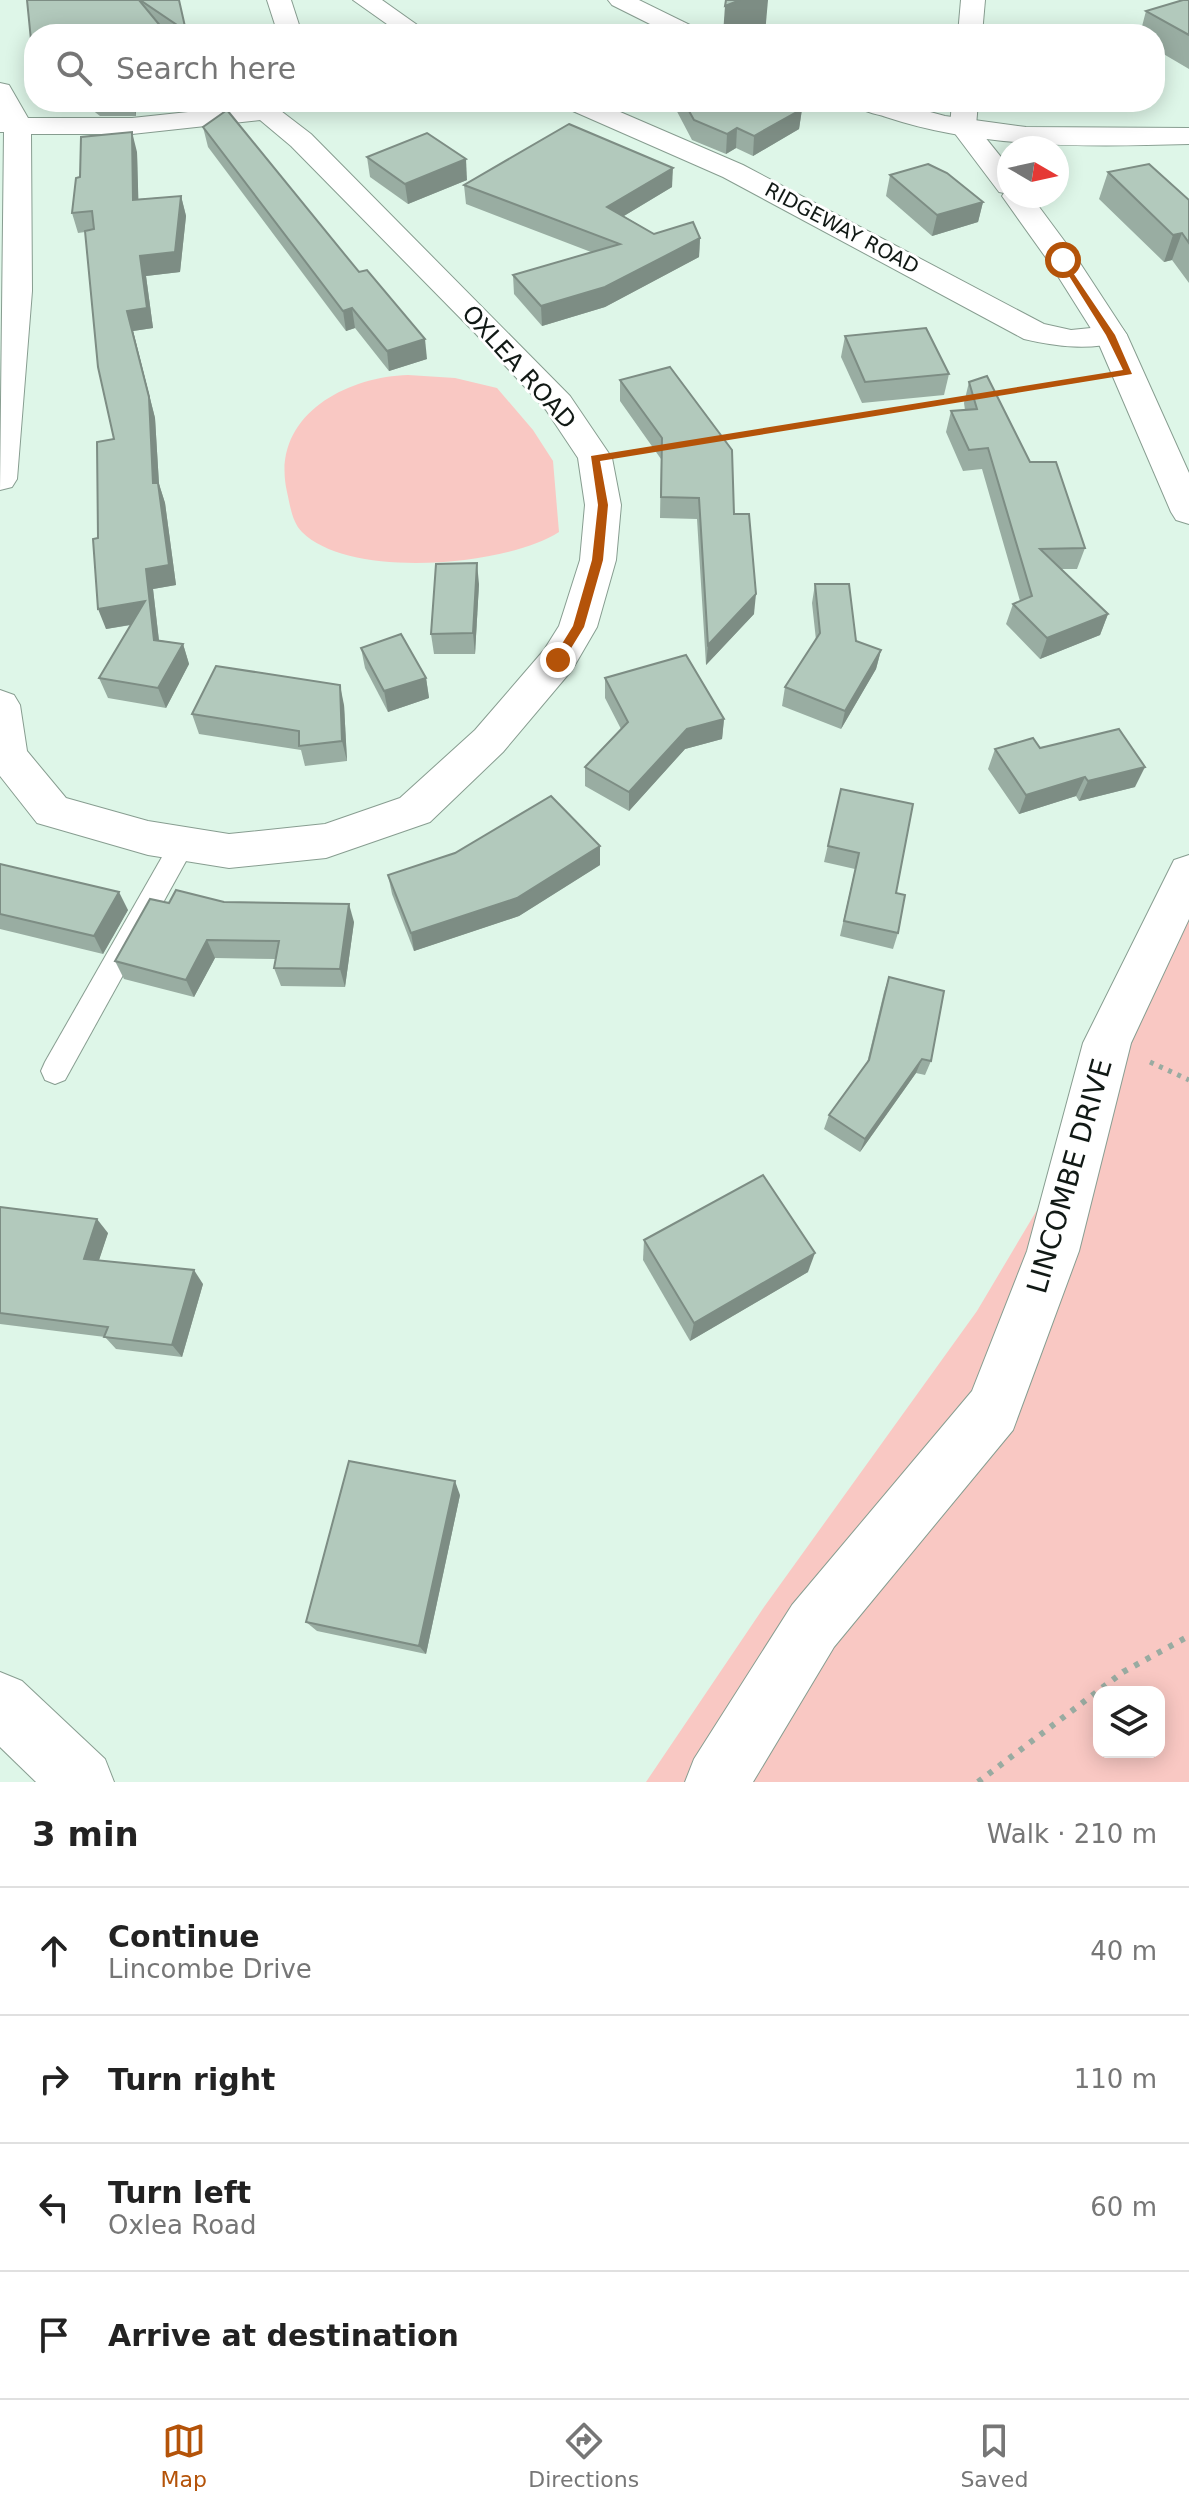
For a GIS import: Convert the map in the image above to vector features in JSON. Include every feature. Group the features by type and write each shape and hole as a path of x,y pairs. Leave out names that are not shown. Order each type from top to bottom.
{"street":[{"path":"279,0 286,24"},
{"path":"365,0 402,24"},
{"path":"620,0 669,24"},
{"path":"971,24 973,0"},
{"path":"0,91 9,125 17,291 0,479"},
{"path":"9,125 38,128 157,125 259,112"},
{"name":"OXLEA ROAD","path":"0,705 7,756 52,811 148,838 229,851 326,841 415,810 489,741 558,660 578,627 598,560 603,505 595,458 558,403 276,112"},
{"name":"RIDGEWAY ROAD","path":"598,112 733,171 1035,332 1071,339 1111,335"},
{"path":"893,112 904,116 964,115 1079,139 1189,136"},
{"path":"964,115 997,167"},
{"path":"1025,208 1111,335 1189,512"},
{"name":"LINCOMBE DRIVE","path":"717,1782 813,1626 993,1410 1053,1251 1107,1043 1189,873"},
{"path":"0,1703 82,1782"}],"lane":[{"path":"55,1071 183,843"}],"path":[{"path":"987,395 1128,372"},
{"path":"705,441 972,398"},
{"path":"595,458 658,448"},
{"path":"978,1782 1123,1672 1189,1636"}],"shaded area":[{"path":"408,375 455,378 497,388 533,430 553,461 559,532 535,544 503,553 429,563 355,557 325,547 302,532 290,508 285,466 290,442 301,423 317,406 337,393 360,384"},
{"path":"1189,899 1189,1782 646,1782 764,1607 977,1311 1037,1210 1147,933"}],"building":[{"path":"27,0 139,0 159,24 29,24"},
{"path":"140,0 179,0 184,24 176,24"},
{"path":"726,0 740,0 725,6"},
{"path":"1189,0 1189,35 1146,11"},
{"path":"229,112 359,272 367,270 425,339 387,351 352,308 343,311 203,127"},
{"path":"690,112 797,112 754,136 737,128 727,134 694,120"},
{"path":"569,124 673,168 607,207 654,234 693,222 700,238 605,287 541,306 513,275 620,244 464,185"},
{"path":"132,132 133,200 181,196 175,252 140,256 147,308 127,311 149,397 153,483 158,483 169,565 146,569 154,640 183,644 158,688 99,678 145,601 98,609 93,539 98,538 97,442 114,439 98,367 85,231 94,229 92,211 72,213 76,178 80,177 81,137"},
{"path":"427,133 466,159 405,184 367,157"},
{"path":"928,164 947,173 983,202 937,215 890,175"},
{"path":"1149,164 1189,200 1189,243 1182,233 1173,235 1108,172"},
{"path":"926,328 949,374 865,382 845,336"},
{"path":"670,367 732,450 734,514 749,514 756,594 708,645 699,498 661,497 662,438 620,380"},
{"path":"987,376 1030,462 1056,462 1085,548 1040,549 1108,614 1047,638 1013,604 1032,596 988,448 969,450 951,411 977,409 969,382"},
{"path":"477,563 473,633 431,634 436,564"},
{"path":"815,584 849,584 856,641 881,650 845,711 785,687 820,633"},
{"path":"401,634 426,678 384,691 361,648"},
{"path":"686,655 724,719 687,729 629,792 585,767 628,722 605,678"},
{"path":"216,666 340,685 342,741 299,746 299,731 192,714"},
{"path":"1119,729 1145,767 1088,781 1085,777 1026,795 995,749 1033,738 1040,748"},
{"path":"841,789 913,804 896,893 905,895 898,933 844,921 859,853 828,846"},
{"path":"551,796 600,846 517,898 411,933 388,875 455,853"},
{"path":"0,864 119,892 94,936 0,914"},
{"path":"176,890 224,902 349,904 340,969 274,968 279,941 207,940 186,980 115,961 150,899 169,903"},
{"path":"889,977 944,991 931,1061 922,1059 865,1139 829,1115 869,1060"},
{"path":"763,1175 815,1253 694,1323 644,1240"},
{"path":"0,1207 97,1219 84,1259 194,1270 172,1345 104,1337 108,1327 0,1313"},
{"path":"349,1461 455,1481 419,1646 306,1622"}],"route":[{"path":"558,660 578,627 598,560 603,505 595,458 1128,372 1111,335 1063,260"}]}
